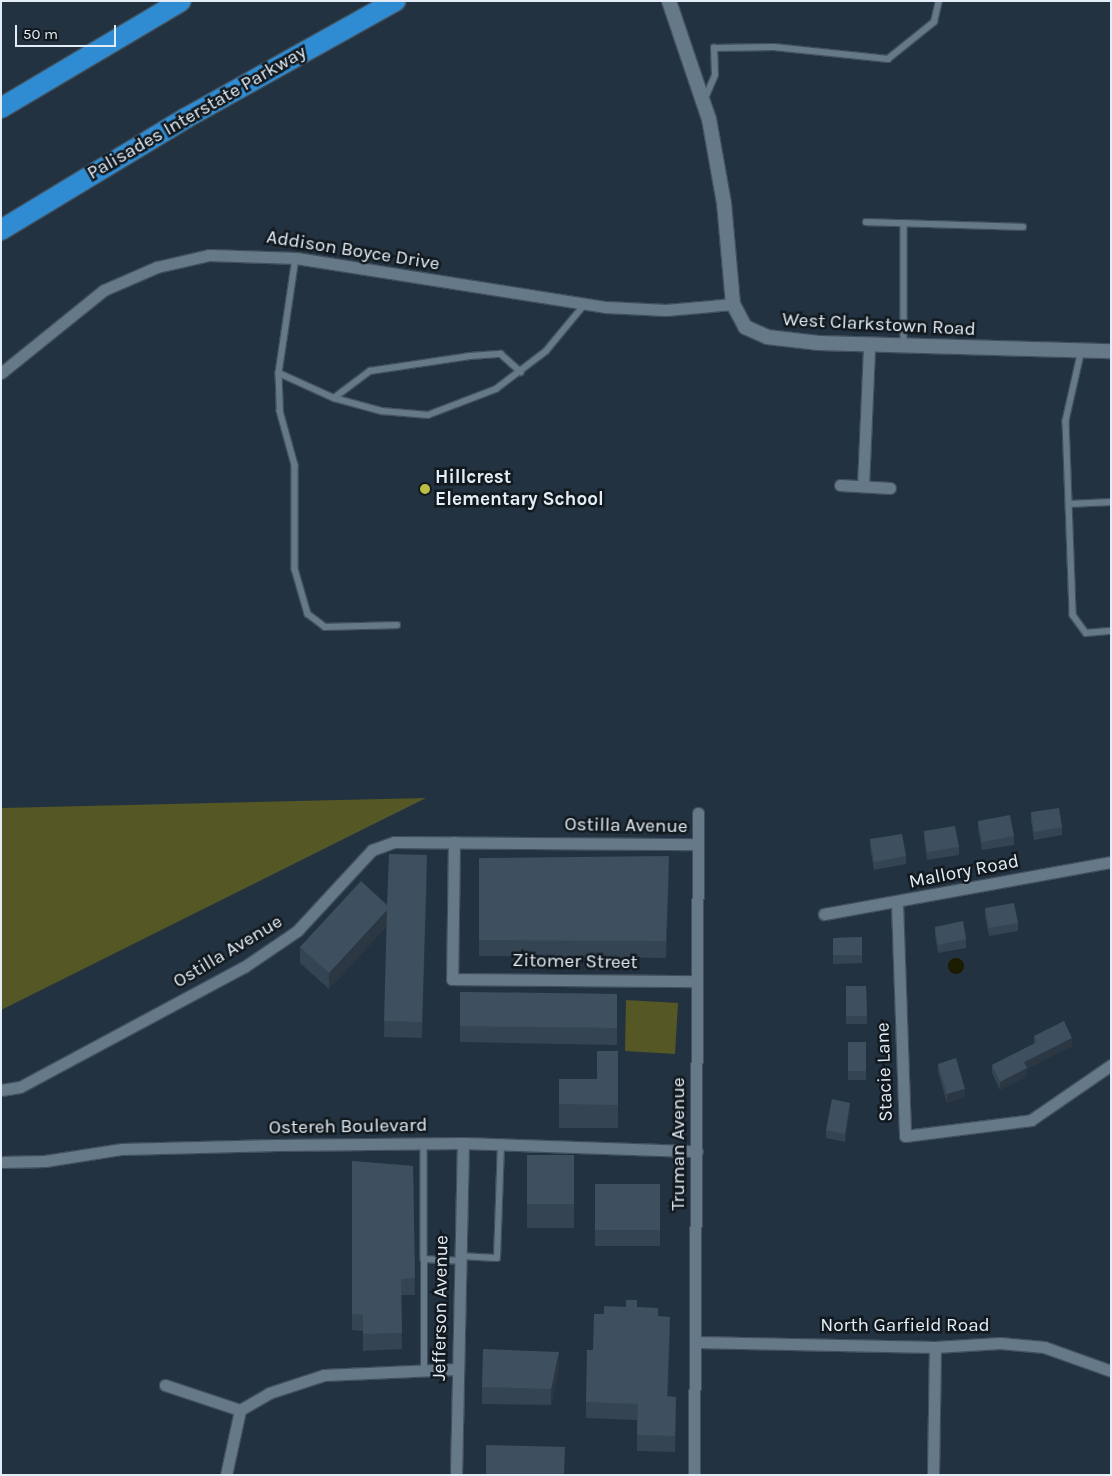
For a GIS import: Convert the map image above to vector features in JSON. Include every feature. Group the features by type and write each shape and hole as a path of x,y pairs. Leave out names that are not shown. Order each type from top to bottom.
{"highway":[{"path":"1,108 181,1"},
{"name":"Palisades Interstate Parkway","path":"1,230 203,108 396,1"}],"street":[{"name":"West Clarkstown Road","path":"669,1 704,101 724,203 733,304 740,322 760,336 869,346 1111,351"},
{"name":"Addison Boyce Drive","path":"1,374 91,300 139,273 209,255 296,258 584,304 666,310 733,304"},
{"path":"863,486 869,346"},
{"path":"840,485 890,488"},
{"name":"Truman Avenue","path":"694,1475 698,813"},
{"name":"Ostilla Avenue","path":"1,1090 20,1086 244,967 297,931 372,850 394,842 698,844"},
{"name":"Zitomer Street","path":"454,842 452,979 697,981"},
{"name":"Mallory Road","path":"824,914 897,904 1111,862"},
{"name":"Stacie Lane","path":"897,904 905,1136 1030,1120 1111,1065"},
{"name":"Ostereh Boulevard","path":"1,1162 45,1161 122,1149 424,1143 501,1143 697,1151"},
{"name":"Jefferson Avenue","path":"456,1475 456,1369 463,1143"},
{"name":"North Garfield Road","path":"695,1342 935,1347 1044,1346 1111,1371"},
{"path":"933,1475 935,1347"},
{"path":"226,1475 240,1410 269,1393 324,1375 456,1369"},
{"path":"165,1386 240,1410"}],"lane":[{"path":"704,101 715,75 714,48 774,47 888,59 934,22 939,1"},
{"path":"866,222 1023,227"},
{"path":"904,223 904,347"},
{"path":"296,258 278,373 280,411 295,465 295,569 308,614 325,626 398,625"},
{"path":"278,373 334,398 382,410 428,415 496,389 521,372 546,351 584,304"},
{"path":"1082,350 1066,421 1073,616 1086,632 1111,631"},
{"path":"334,398 370,371 470,356 501,354 521,372"},
{"path":"1069,504 1111,502"},
{"path":"424,1143 424,1370"},
{"path":"424,1259 497,1258 501,1143"}],"shaded area":[{"path":"426,798 1,1010 1,808"},
{"path":"956,958 964,966 956,974 948,966"},
{"path":"626,1000 678,1003 675,1054 625,1051"}],"building":[{"path":"1059,808 1062,827 1034,832 1031,812"},
{"path":"1010,815 1014,836 982,842 978,821"},
{"path":"955,826 959,847 927,852 924,831"},
{"path":"902,834 906,856 874,862 870,839"},
{"path":"389,854 427,855 422,1022 384,1021 387,910 329,973 300,947 361,881 387,905"},
{"path":"669,856 666,941 479,940 479,858"},
{"path":"1014,903 1018,923 989,928 985,908"},
{"path":"963,921 966,939 938,945 935,927"},
{"path":"862,937 862,955 833,955 833,938"},
{"path":"846,986 866,986 867,1016 846,1016"},
{"path":"460,992 617,994 617,1028 460,1026"},
{"path":"1064,1021 1072,1038 1024,1062 1027,1068 1000,1082 992,1065 1037,1042 1034,1036"},
{"path":"848,1042 866,1042 866,1071 848,1071"},
{"path":"597,1051 618,1051 618,1105 559,1104 559,1079 597,1079"},
{"path":"956,1058 965,1089 947,1094 938,1064"},
{"path":"832,1099 850,1103 845,1134 826,1130"},
{"path":"527,1155 574,1155 574,1204 527,1204"},
{"path":"352,1161 413,1166 415,1278 401,1279 402,1333 363,1334 363,1315 352,1314"},
{"path":"595,1184 660,1184 660,1230 595,1230"},
{"path":"626,1300 637,1300 637,1307 658,1308 658,1316 670,1317 667,1396 676,1397 675,1436 637,1435 638,1404 586,1402 587,1350 593,1350 594,1314 604,1314 604,1306 626,1307"},
{"path":"483,1349 559,1352 551,1389 482,1387"},
{"path":"486,1445 565,1447 564,1475 486,1475"}],"place":[{"name":"Hillcrest Elementary School","path":"425,489"}]}
